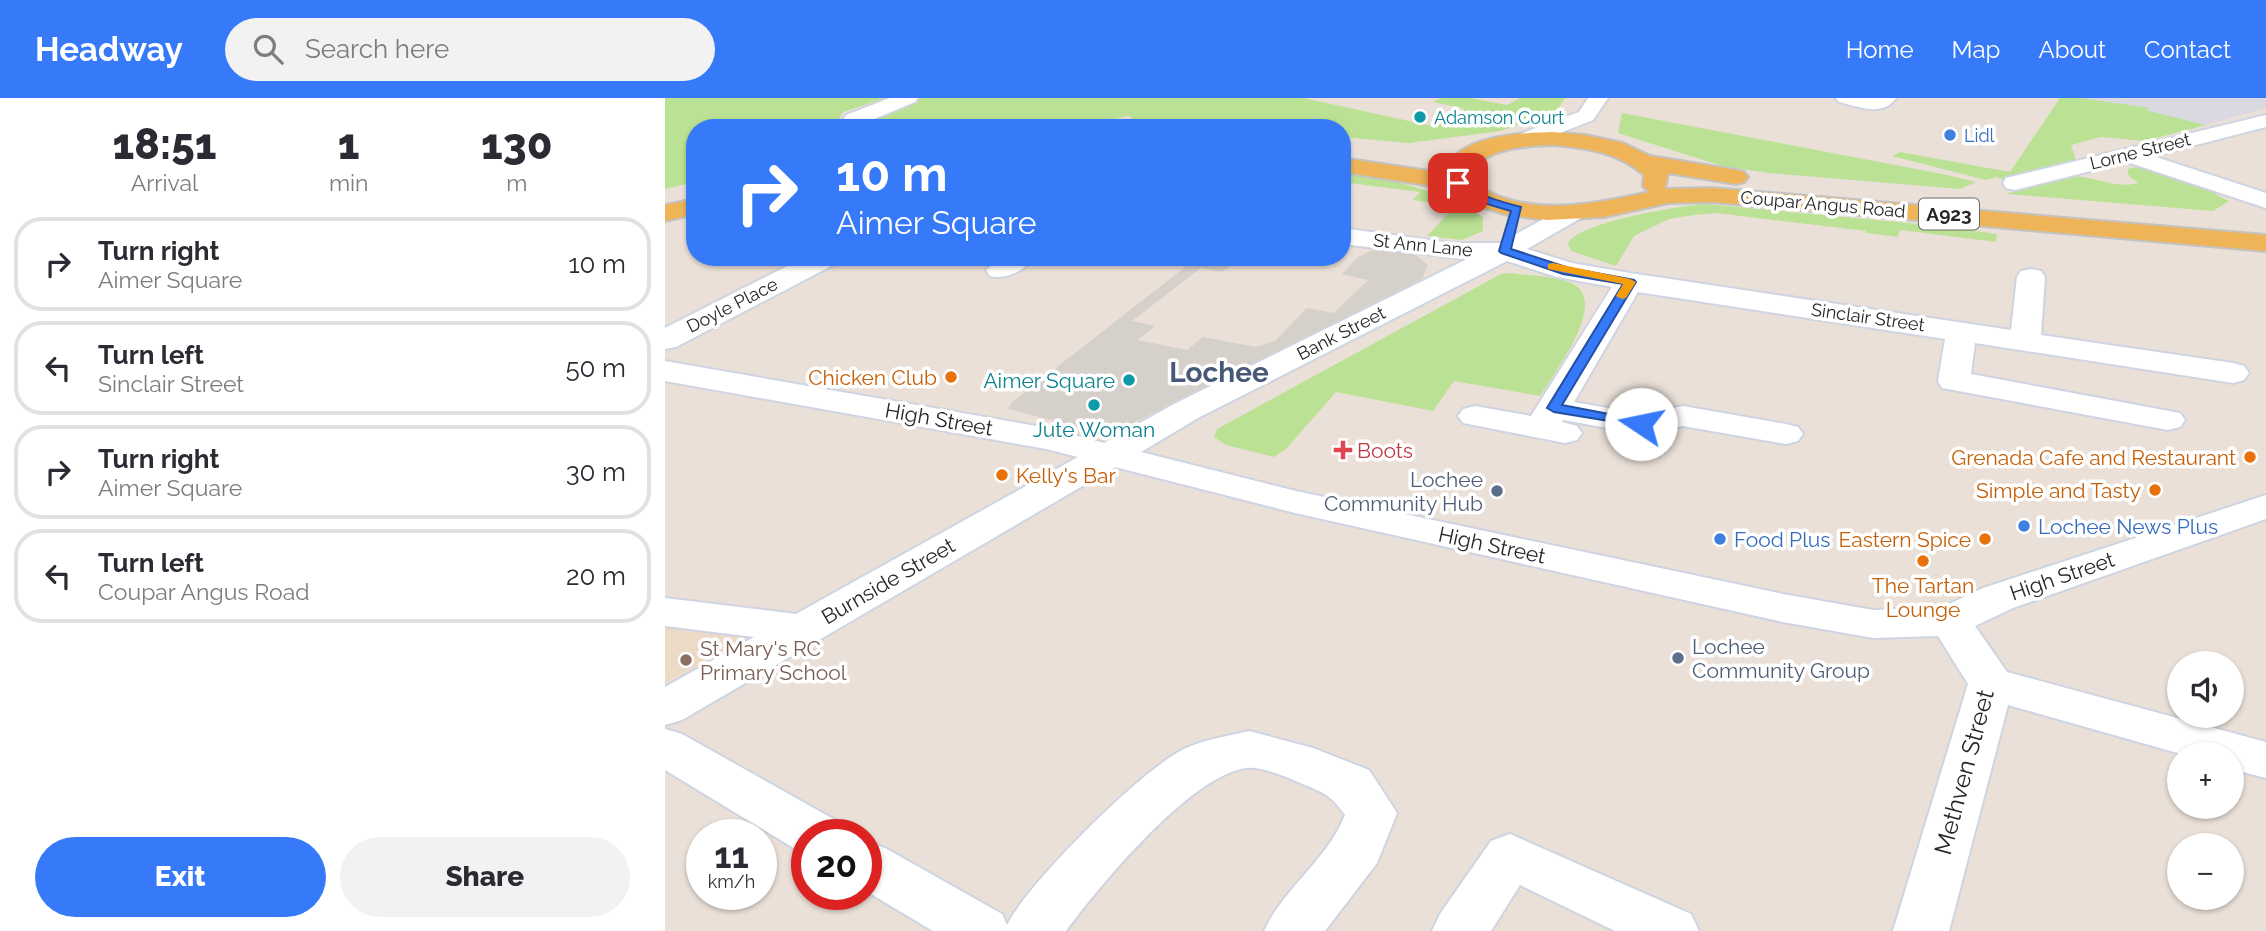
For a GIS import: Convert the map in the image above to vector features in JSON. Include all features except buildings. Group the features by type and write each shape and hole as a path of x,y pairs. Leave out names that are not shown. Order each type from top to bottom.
{"main road":[{"name":"Coupar Angus Road","path":"1448,152 1475,152 1525,140 1590,142 1624,150 1649,163 1767,182 2266,227"},
{"path":"1351,147 1382,149"},
{"path":"1458,183 1454,172 1460,161 1475,152"},
{"name":"Coupar Angus Road","path":"1632,202 1648,193 1657,183 1656,173 1649,163"},
{"name":"Coupar Angus Road","path":"1351,166 1458,183 1470,193 1490,202 1517,209 1572,212 1605,209 1668,196 1726,196 2266,243"},
{"path":"665,195 686,190"},
{"path":"665,213 686,208"}],"street":[{"path":"857,119 908,98"},
{"path":"1846,98 1880,104 1886,98"},
{"path":"1525,140 1592,107 1590,142"},
{"name":"Lorne Street","path":"2015,183 2266,121"},
{"path":"2228,131 2266,135"},
{"path":"2125,155 2266,201"},
{"path":"1505,251 1517,209"},
{"name":"Bank Street","path":"1110,454 1186,411 1505,251 1572,212"},
{"name":"St Ann Lane","path":"1351,237 1451,251 1505,251"},
{"name":"Sinclair Street","path":"1505,251 1567,271 1961,340 2025,341 2233,373"},
{"name":"Doyle Place","path":"665,340 808,266"},
{"path":"2025,341 2031,277"},
{"path":"1547,418 1630,282"},
{"path":"2165,382 1961,340 1954,381 2168,420"},
{"name":"High Street","path":"665,370 985,426 1110,454 1308,505 1843,620 1873,624 1950,621 1998,598 2266,506"},
{"path":"1475,416 1641,424 1683,416 1786,434"},
{"path":"1547,418 1617,443"},
{"name":"Burnside Street","path":"665,708 1110,454"},
{"path":"665,612 802,629"},
{"name":"Methven Street","path":"1921,931 1991,684 1950,621"},
{"path":"1991,684 2266,761"},
{"path":"665,747 791,820"},
{"path":"1033,931 1063,892 1169,783 1203,761 1249,749 1296,761 1351,784 1371,813 1359,848 1292,931"},
{"path":"1461,931 1510,856 1671,931"},
{"path":"882,873 982,931"}],"shaded area":[{"path":"2081,98 2266,98 2266,108 2206,125 2143,110 2147,108"},
{"name":"Aimer Square","path":"1391,249 1416,255 1428,265 1422,279 1133,423 1093,431 1008,409 1012,402 1186,266 1230,266 1222,272 1201,268 1132,321 1155,326 1138,340 1187,350 1203,337 1256,347 1275,341 1307,308 1334,313 1368,280 1342,274 1357,258 1370,251"},
{"name":"St Mary's RC Primary School","path":"665,626 747,637 665,683"}],"green space":[{"path":"665,98 886,98 843,112 839,119 686,119 686,184 665,189"},
{"path":"917,98 1304,98 1432,126 1465,109 1433,102 1441,98 1471,98 1507,105 1520,98 1565,98 1559,108 1546,115 1501,131 1409,143 1351,138 1351,119 1133,119 1129,116 1113,119 871,119"},
{"path":"2060,98 2081,98 2150,108 2145,110 2206,125 2145,141 2101,137 2071,145 2076,160 2004,180 1997,177 1986,180 1892,156 1900,152 2010,172"},
{"path":"1622,113 1976,182 1960,189 1769,173 1722,166 1618,133"},
{"path":"2140,166 2217,191 2217,195 2229,201 2213,211 2007,194 2066,177 2129,185 2138,183 2128,175 2128,169"},
{"path":"1351,174 1397,182 1449,199 1483,217 1483,231 1462,240 1427,236 1455,206 1413,200 1420,192 1351,183"},
{"path":"1705,204 1940,226 1997,234 1996,242 1900,230 1898,237 1716,213 1669,219 1634,236 1616,266 1571,251 1568,243 1576,235 1610,222"},
{"path":"1512,273 1571,283 1582,292 1585,304 1576,337 1540,396 1454,381 1433,411 1336,392 1286,449 1274,457 1226,445 1214,437 1217,429 1501,274"}],"slow traffic":[{"path":"1553,266 1630,282 1622,296"}],"place":[{"name":"Adamson Court","path":"1420,117"},
{"name":"Lidl","path":"1950,135"},
{"name":"Chicken Club","path":"951,377"},
{"name":"Aimer Square","path":"1129,380"},
{"name":"Jute Woman","path":"1094,405"},
{"name":"Boots","path":"1343,450"},
{"name":"Grenada Cafe and Restaurant","path":"2250,457"},
{"name":"Kelly's Bar","path":"1002,475"},
{"name":"Simple and Tasty","path":"2155,490"},
{"name":"Lochee Community Hub","path":"1497,491"},
{"name":"Lochee News Plus","path":"2024,526"},
{"name":"Food Plus","path":"1720,539"},
{"name":"Eastern Spice","path":"1985,539"},
{"name":"The Tartan Lounge","path":"1923,561"},
{"name":"Lochee Community Group","path":"1678,658"},
{"name":"St Mary's RC Primary School","path":"686,660"}],"district":[{"name":"Lochee","path":"1219,372"}],"route":[{"path":"1458,183 1470,193 1490,202 1517,209 1505,251 1567,271 1630,282 1554,408 1641,424"}]}
